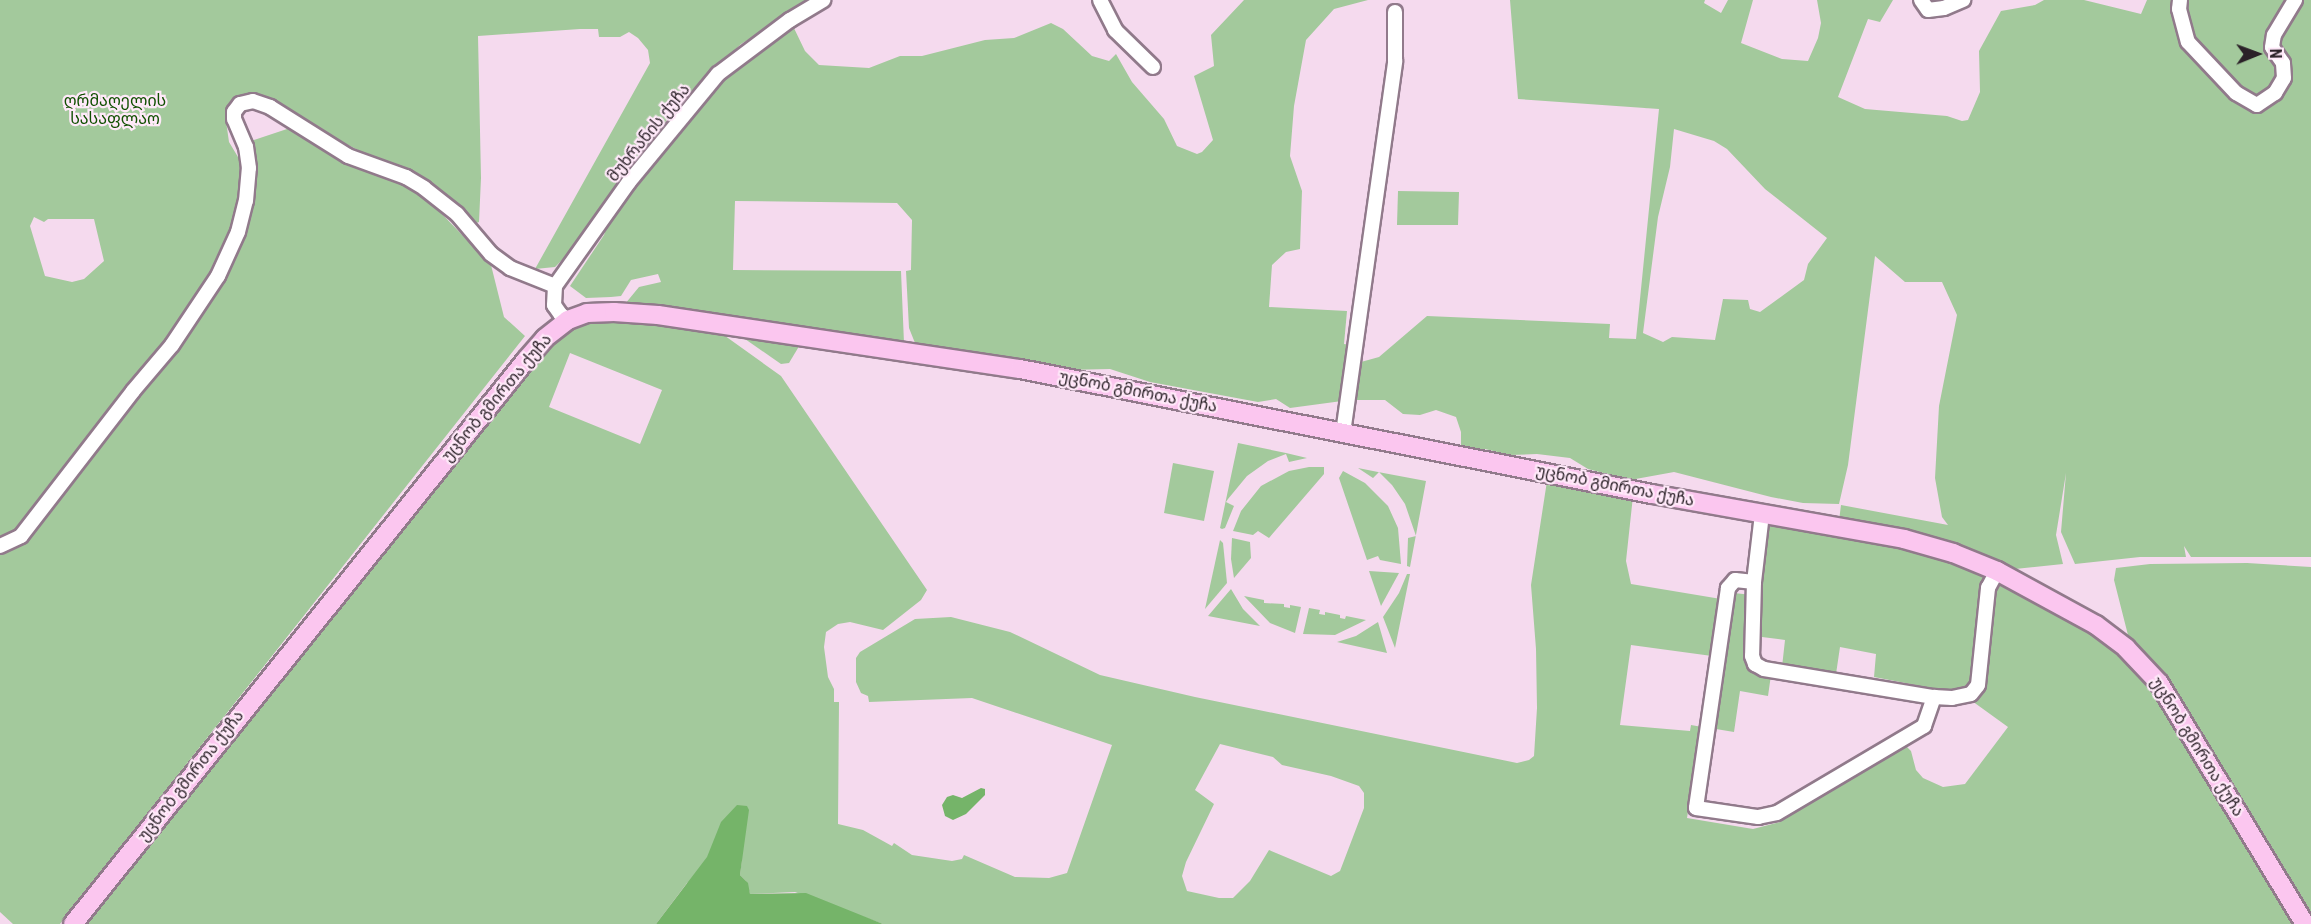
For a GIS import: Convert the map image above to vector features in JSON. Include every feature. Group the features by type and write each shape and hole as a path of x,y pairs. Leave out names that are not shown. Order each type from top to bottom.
{"main road":[{"name":"უცნობ გმირთა ქუჩა","path":"73,924 496,395 545,338 568,320 587,313 648,314 1020,369 1762,514 1904,539 1953,553 1997,571 2096,625 2126,648 2159,683 2305,924"}],"street":[{"name":"მუხრანის ქუჩა","path":"555,286 629,182 718,74 790,20 823,0"},
{"path":"1101,0 1115,30 1153,67"},
{"path":"1921,0 1928,10 1944,8 1963,0"},
{"path":"2180,0 2179,9 2188,42 2236,93 2257,105 2275,93 2284,78 2283,63 2272,47 2274,35 2295,0"},
{"path":"1343,433 1395,61 1395,12"},
{"path":"0,546 21,536 133,391 172,345 218,276 237,232 246,201 249,168 246,147 234,119 234,112 240,104 253,101 270,107 348,156 406,177 424,188 458,214 491,254 510,268 555,286 554,305 568,320"},
{"path":"1762,514 1754,582 1752,656 1758,667 1934,697 1952,698 1975,691 1978,685 1988,588 1997,571"},
{"path":"1754,582 1735,580 1728,588 1696,808 1758,817 1777,813 1924,726 1934,697"}],"green space":[{"name":"ღრმაღელის სასაფლაო","path":"0,0 813,0 741,44 686,96 624,174 571,251 555,267 535,269 650,63 648,50 638,38 629,32 620,37 599,37 598,29 478,36 481,178 479,222 472,225 403,173 293,117 241,100 226,121 229,142 244,167 225,277 247,220 253,171 251,141 296,126 353,165 418,189 491,265 504,317 525,336 60,924 13,924 0,912","holes":["34,217 44,222 48,219 94,219 104,261 84,279 72,282 45,276 30,226"]},
{"path":"1244,0 1368,0 1334,9 1306,40 1294,106 1290,156 1302,191 1300,249 1286,252 1272,265 1269,307 1347,311 1344,344 1351,345 1342,401 1290,408 1276,399 1258,402 1150,382 1110,369 1065,370 1000,355 917,348 909,328 906,271 911,270 912,220 897,203 735,201 733,270 901,271 904,343 625,304 639,287 661,282 658,274 631,280 621,296 586,298 570,286 604,235 611,214 685,118 730,71 792,24 805,51 819,65 869,68 900,56 922,56 985,40 1014,38 1051,23 1063,29 1092,56 1109,61 1116,54 1132,82 1164,119 1177,146 1197,154 1213,140 1194,76 1214,66 1211,35"},
{"path":"1510,0 1705,0 1704,3 1721,13 1728,0 1753,0 1741,43 1782,59 1808,61 1818,38 1821,23 1817,0 1893,0 1880,22 1868,19 1838,97 1865,109 1947,116 1962,121 1968,120 1980,92 1979,51 2001,11 2035,5 2044,0 2084,0 2141,14 2147,0 2178,0 2183,33 2252,105 2276,95 2279,46 2283,29 2300,0 2311,0 2311,557 2191,557 2184,546 2186,557 2140,557 2075,564 2061,532 2066,473 2056,535 2063,564 2015,569 2002,566 1944,541 1839,521 1841,505 1948,525 1942,517 1935,478 1939,406 1957,315 1942,282 1905,282 1875,256 1848,465 1839,504 1803,503 1771,497 1674,472 1630,480 1588,469 1570,458 1537,454 1510,455 1485,449 1461,449 1461,432 1456,417 1436,410 1420,415 1403,414 1385,400 1356,400 1361,362 1379,357 1427,316 1610,324 1609,338 1636,339 1659,109 1518,99","holes":["1674,129 1714,141 1727,149 1765,189 1827,238 1808,264 1804,280 1760,312 1750,309 1748,300 1723,299 1715,340 1672,337 1663,342 1643,333 1658,217 1670,167"]},
{"path":"2183,0 2290,0 2275,54 2278,81 2269,95 2247,95 2189,41"},
{"path":"1398,191 1459,192 1458,225 1397,225"},
{"path":"595,318 714,328 781,376 927,590 921,600 883,630 850,622 838,624 826,632 824,647 828,677 834,689 834,702 839,702 838,824 863,830 892,846 894,843 912,855 952,861 962,859 964,855 1015,877 1049,878 1067,873 1112,745 972,698 869,702 868,696 861,693 856,682 856,658 860,652 915,619 951,617 1010,632 1100,675 1195,697 1517,763 1529,760 1534,756 1537,708 1536,649 1531,585 1547,481 1633,496 1626,561 1631,584 1721,599 1712,656 1631,645 1620,725 1690,731 1691,725 1702,727 1687,818 1753,829 1780,822 1835,785 1906,746 1911,751 1916,770 1923,778 1943,787 1965,784 2008,727 1972,701 1968,689 1952,692 1874,677 1876,654 1840,647 1836,674 1782,667 1785,640 1762,637 1758,616 1758,586 1768,526 1835,535 1917,553 1986,575 2092,632 2129,659 2151,683 2197,765 2210,778 2297,924 883,924 795,892 750,894 746,881 740,875 742,859 687,883 656,924 81,924 561,334","holes":["570,353 662,390 640,444 549,407","1220,744 1273,757 1282,765 1331,776 1359,786 1364,793 1364,808 1340,871 1331,876 1269,850 1250,881 1233,898 1219,898 1187,891 1182,876 1186,862 1214,804 1195,790"]},
{"path":"735,332 798,342 798,348 789,363 781,364"},
{"path":"1238,443 1307,458 1289,462 1286,454 1268,461 1247,476 1226,502 1234,506 1225,528 1222,529 1220,528"},
{"path":"1173,463 1214,471 1204,521 1164,513"},
{"path":"1324,467 1324,474 1269,538 1258,531 1253,535 1233,531 1241,511 1261,486 1289,471"},
{"path":"1358,468 1378,472 1379,472 1373,478"},
{"path":"1343,471 1365,483 1388,506 1398,528 1401,564 1380,560 1378,556 1367,560 1339,478"},
{"path":"1379,472 1426,481 1416,536 1405,504 1392,485"},
{"path":"1416,536 1410,567 1407,566 1408,538"},
{"path":"1232,538 1250,542 1251,558 1234,578 1231,559"},
{"path":"1220,540 1223,543 1227,583 1205,609"},
{"path":"2247,563 2311,567 2311,922 2187,711 2161,672 2130,643 2114,580 2116,568 2150,564"},
{"path":"1369,571 1399,573 1381,606"},
{"path":"1407,574 1410,574 1395,648 1383,617 1399,593"},
{"path":"1231,589 1243,609 1260,626 1208,616"},
{"path":"1734,593 1752,595 1746,666 1748,669 1771,675 1768,696 1740,691 1734,732 1710,728"},
{"path":"1244,596 1264,600 1264,603 1284,604 1284,607 1290,608 1290,605 1301,607 1295,633 1270,623"},
{"path":"1309,608 1320,610 1319,614 1325,615 1325,612 1340,615 1340,618 1345,619 1346,616 1366,620 1335,635 1303,634"},
{"path":"1378,622 1387,653 1337,642 1356,636"}],"shaded area":[{"path":"981,788 985,789 985,795 966,814 953,820 945,816 942,805 947,797 953,795 962,798"},
{"path":"737,805 747,806 749,810 740,875 748,883 750,894 806,893 883,924 656,924 707,857 721,822"}]}
